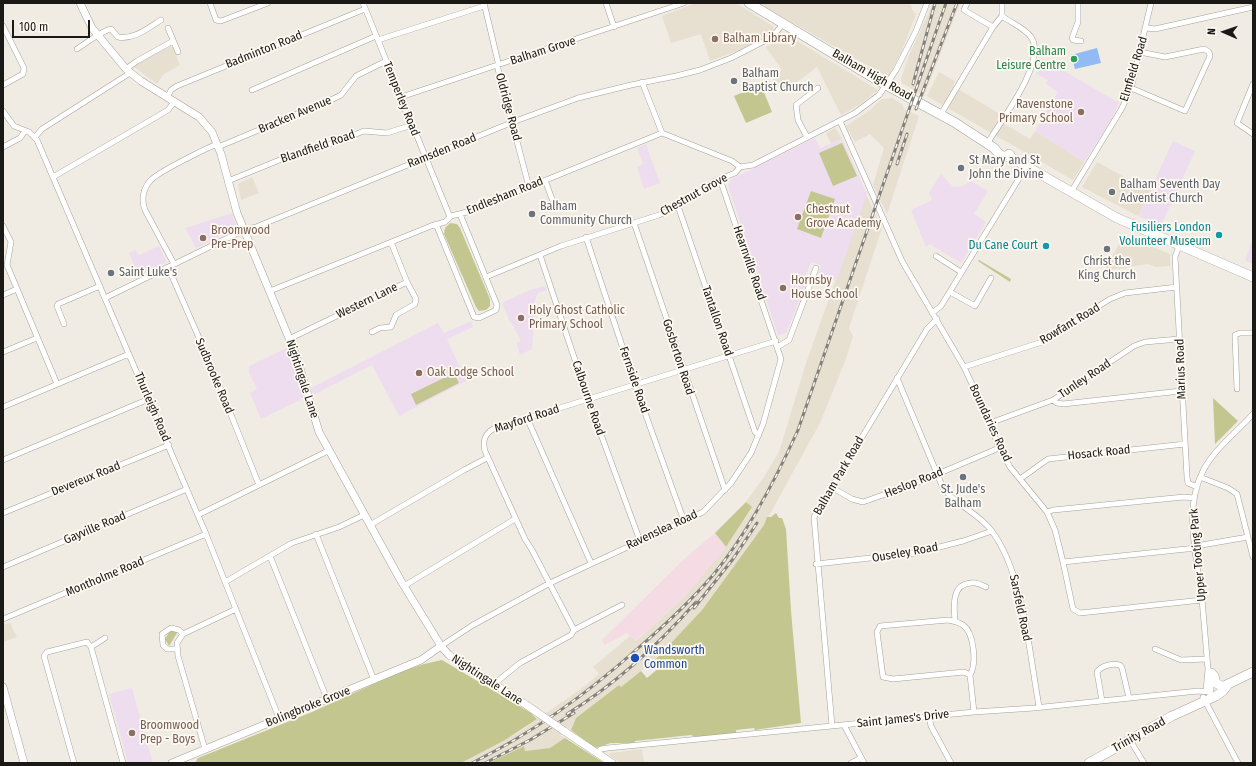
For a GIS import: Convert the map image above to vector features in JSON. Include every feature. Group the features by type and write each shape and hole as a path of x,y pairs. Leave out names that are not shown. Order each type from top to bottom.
{"highway":[{"name":"Balham High Road","path":"749,3 887,85 941,114 991,146 1000,155 1012,158 1117,218 1253,277"},
{"path":"1210,671 1214,676 1216,684 1225,686"},
{"name":"Trinity Road","path":"1089,763 1189,708 1193,708 1208,695 1223,692 1225,686 1253,672"}],"main road":[{"name":"Nightingale Lane","path":"80,3 92,28 128,71 167,98 191,112 205,123 218,145 228,181 245,231 289,339 305,382 317,426 328,451 404,586 441,646 449,655 612,763"},
{"name":"Bolingbroke Grove","path":"172,763 421,660 441,646"},
{"path":"3,687 24,763"}],"street":[{"path":"210,3 216,20 221,21 268,3"},
{"path":"606,3 614,27"},
{"name":"Balham Grove","path":"401,97 684,3"},
{"name":"Chestnut Grove","path":"486,277 586,237 659,215 678,206 720,179 735,172 740,167 753,165 864,108 881,93 887,85 916,31 927,3"},
{"path":"967,3 964,10 993,28"},
{"path":"941,114 993,28 1002,16 1002,3"},
{"path":"1078,3 1078,22 1072,38 1073,40 1081,41"},
{"name":"Elmfield Road","path":"1071,193 1117,120 1131,88 1152,3"},
{"path":"252,90 377,38 484,4"},
{"name":"Oldridge Road","path":"484,4 498,66 529,187"},
{"name":"Temperley Road","path":"364,6 401,97 401,104 408,114 450,217"},
{"name":"Badminton Road","path":"167,98 171,90 177,86 364,6"},
{"path":"1146,28 1155,29 1253,8"},
{"path":"991,146 1030,74 1035,55 1035,47 1032,38 1024,30 1002,16"},
{"path":"77,49 106,30 111,29 118,37 125,38 145,31 161,20"},
{"name":"Ramsden Road","path":"105,298 245,231 513,122 578,98 642,82 700,70 731,58 772,37 783,24"},
{"path":"3,26 24,68 23,74 3,85"},
{"path":"168,28 178,52"},
{"path":"3,111 14,126 35,137 42,129 128,71 136,61 173,41"},
{"path":"1131,88 1185,111 1210,56 1209,52 1204,49 1165,57 1140,52"},
{"name":"Bracken Avenue","path":"174,264 144,210 142,202 143,193 152,179 218,145 341,95 356,76 386,61"},
{"path":"642,82 662,133 732,161 740,167"},
{"path":"1253,84 1236,123 1253,134"},
{"path":"807,137 798,120 796,105 818,88"},
{"path":"53,177 168,110 174,102"},
{"name":"Boundaries Road","path":"840,121 902,261 964,367 990,423 999,448 1010,467 1047,512 1055,530 1073,609 1080,613 1202,600"},
{"name":"Blandfield Road","path":"228,181 300,152 307,153 364,131 387,133 412,125"},
{"path":"3,147 20,138 25,131"},
{"name":"Endlesham Road","path":"270,291 444,222 450,217 529,187 662,133"},
{"name":"Thurleigh Road","path":"35,137 206,534 279,718"},
{"path":"932,313 940,308 1026,167"},
{"name":"Hearnville Road","path":"720,179 777,344"},
{"path":"546,180 552,199"},
{"name":"Tantallon Road","path":"678,206 755,432 759,435"},
{"path":"436,224 476,318 494,311 497,307 460,214"},
{"name":"Gosberton Road","path":"634,223 725,490"},
{"path":"3,226 12,242 7,265 57,384"},
{"name":"Fernside Road","path":"586,237 635,385 684,521"},
{"name":"Western Lane","path":"289,339 407,282 391,242"},
{"name":"Marius Road","path":"1180,246 1175,258 1187,481 1197,487"},
{"name":"Calbourne Road","path":"540,255 588,399 640,541"},
{"path":"936,256 962,272"},
{"name":"Sudbrooke Road","path":"168,267 214,372 259,485"},
{"path":"777,344 789,340 816,268"},
{"path":"950,292 975,306 992,278"},
{"path":"372,332 380,328 391,327 396,315 415,304 416,299 407,282"},
{"path":"64,324 57,306 58,304 100,286"},
{"name":"Rowfant Road","path":"964,367 1042,342 1125,292 1177,287"},
{"path":"3,295 17,289"},
{"name":"Balham Park Road","path":"832,726 816,564 814,517 927,329 937,320"},
{"path":"1237,389 1235,335 1240,333 1253,333"},
{"path":"3,352 37,338"},
{"name":"Tunley Road","path":"990,423 1054,400 1134,346 1145,342 1180,339"},
{"name":"Mayford Road","path":"574,630 515,520 487,458 483,446 488,433 495,428 588,399 729,356 777,344"},
{"name":"Ravenslea Road","path":"441,646 473,625 550,583 703,512 725,490 744,466 759,435 781,363 777,344"},
{"path":"3,407 129,354"},
{"name":"Sarsfeld Road","path":"897,378 937,474 949,495 976,514 992,531 1010,563 1019,591 1039,706"},
{"path":"1054,400 1057,403 1063,404 1182,391"},
{"path":"3,460 149,399"},
{"name":"Upper Tooting Park","path":"1208,695 1210,671 1207,659 1192,510 1200,477 1208,462 1253,414"},
{"path":"527,418 591,563"},
{"name":"Hosack Road","path":"1020,479 1048,459 1185,444"},
{"name":"Devereux Road","path":"3,513 168,445"},
{"name":"Heslop Road","path":"831,487 852,499 863,502 937,474 999,448"},
{"path":"198,515 328,451"},
{"path":"370,525 487,458"},
{"path":"1200,477 1235,491 1253,557"},
{"name":"Gayville Road","path":"3,567 187,489"},
{"path":"1047,512 1053,510 1188,496 1194,498"},
{"path":"225,582 292,543 364,515"},
{"path":"404,586 515,520"},
{"name":"Ouseley Road","path":"816,564 916,553 963,541 992,531"},
{"name":"Montholme Road","path":"3,619 206,534"},
{"path":"316,534 374,680"},
{"path":"1063,562 1196,547 1248,537"},
{"path":"270,556 326,699"},
{"path":"955,621 954,596 961,586 971,582 986,586"},
{"path":"494,684 509,670 571,635 574,630 622,606"},
{"path":"205,749 176,649 179,638 183,634 236,609"},
{"path":"970,675 964,672 887,679 882,675 878,632 880,626 948,620 955,621 963,625 971,636 974,665 970,675 974,712"},
{"path":"176,649 167,649 163,645 162,634 171,628 179,630 183,634"},
{"path":"91,647 105,638"},
{"path":"74,763 45,654 84,642 87,642 91,647 123,763"},
{"path":"1155,649 1182,660 1207,659"},
{"path":"1102,701 1097,672 1101,667 1115,664 1120,665 1122,668 1129,698"},
{"path":"1208,695 1238,763"},
{"name":"Saint James's Drive","path":"597,753 601,749 608,748 974,712 1129,698 1208,695"},
{"path":"929,717 931,726 951,763"},
{"path":"844,725 864,763"},
{"path":"1130,740 1144,763"},
{"path":"851,763 861,758"}],"shaded area":[{"path":"696,3 736,3 773,26 773,32 747,47 710,61 701,34 671,43 662,16"},
{"path":"758,3 908,3 912,6 911,8 916,14 901,53 888,77"},
{"path":"933,3 960,3 924,96 902,83 901,79 908,58"},
{"path":"787,35 878,90 859,105 841,115 817,67 782,93 772,78 782,70 766,47"},
{"path":"172,46 180,65 161,76 162,77 157,84 134,67 150,56"},
{"name":"Ravenstone Primary School","path":"1045,60 1119,103 1111,120 1084,162 1035,131 1058,92 1046,84 1048,80 1036,74"},
{"path":"939,72 955,81 953,86 1000,114 997,120 1030,139 1035,131 1084,162 1073,180 927,96"},
{"path":"892,98 902,104 904,109 919,116 887,214 873,185 884,148 870,134 855,142 846,126 870,110 882,99"},
{"path":"835,128 842,139 831,143 826,133"},
{"name":"Chestnut Grove Academy","path":"815,138 820,148 842,139 867,194 837,280 818,274 821,265 811,262 806,275 808,278 786,333 778,335 728,186 730,180"},
{"path":"1173,141 1195,151 1161,226 1138,216"},
{"path":"646,144 660,183 644,189 637,167 643,164 637,148"},
{"path":"1097,162 1141,186 1148,185 1152,187 1138,216 1082,187"},
{"path":"941,174 953,187 963,186 971,181 988,191 974,214 986,222 961,263 930,244 926,247 911,210 932,200 929,193"},
{"path":"252,177 259,193 241,200 238,184"},
{"path":"866,195 882,228 849,328 853,336 846,359 820,423 764,525 702,610 656,659 621,687 619,685 576,718 571,730 567,727 560,735 565,738 563,740 550,748 525,751 524,746 489,763 461,763 519,732 537,719 543,712 546,713 585,686 599,674 593,667 630,636 636,641 684,597 726,547 752,508 746,502 764,477 779,452 806,363"},
{"name":"Broomwood Pre-Prep","path":"232,213 237,228 196,248 185,228"},
{"path":"1124,235 1170,254 1170,266 1155,267 1148,264 1104,271"},
{"path":"1253,237 1253,264 1245,261"},
{"path":"159,246 167,262 139,276 129,253 135,250 139,255"},
{"name":"Holy Ghost Catholic Primary School","path":"545,286 547,290 538,293 535,300 532,349 520,355 516,343 521,341 510,322 502,303 530,290"},
{"name":"Oak Lodge School","path":"471,321 473,327 447,339 466,381 399,416 372,365 313,395 311,388 438,323 444,333"},
{"path":"287,348 304,398 261,419 250,393 257,389 249,373 249,366"},
{"path":"715,533 726,547 684,597 635,641 627,633 605,645 602,640 683,560"},
{"path":"10,623 17,637 3,642 3,625"},
{"name":"Broomwood Prep - Boys","path":"132,688 153,763 128,763 109,694"},
{"path":"642,749 644,763 620,763 609,755 611,753"}],"green space":[{"path":"761,85 772,112 746,123 734,96"},
{"path":"842,143 857,176 833,186 819,153"},
{"path":"811,191 835,199 821,238 797,229"},
{"path":"450,223 457,224 460,228 490,299 490,306 486,310 479,311 476,307 444,234 445,228"},
{"path":"979,260 1011,279 1010,282 978,261"},
{"path":"454,373 459,383 416,405 411,394"},
{"path":"1213,398 1238,421 1215,444"},
{"path":"746,502 752,507 726,547 715,533"},
{"name":"Wandsworth Common","path":"776,513 779,518 782,518 786,529 791,611 801,723 755,730 754,728 736,730 736,733 695,737 691,735 635,741 634,743 611,743 595,748 571,730 576,718 619,685 621,687 641,671 647,678 660,667 656,659 702,610 764,525 767,517 771,517"},
{"path":"170,631 175,631 177,633 169,646 165,639"},
{"path":"442,660 531,713 537,719 505,740 461,763 195,763 198,758 312,712 400,672"},
{"path":"565,738 604,763 489,763 524,746 525,751 550,748"}],"water":[{"path":"1097,48 1101,63 1075,69 1071,55"}],"railway":[{"path":"913,84 935,3"},
{"path":"472,763 537,726 578,698 617,667 667,623 686,604 714,574 739,541 771,487 798,430 946,3"},
{"path":"916,109 957,3"},
{"path":"897,164 907,134"},
{"path":"694,608 733,559 757,523"},
{"path":"567,714 602,690 636,663 696,602"},
{"path":"485,763 530,740 574,713"}],"place":[{"name":"Balham Library","path":"715,39"},
{"name":"Balham Leisure Centre","path":"1074,59"},
{"name":"Balham Baptist Church","path":"734,81"},
{"name":"Ravenstone Primary School","path":"1081,112"},
{"name":"St Mary and St John the Divine","path":"961,168"},
{"name":"Balham Seventh Day Adventist Church","path":"1112,192"},
{"name":"Balham Community Church","path":"532,214"},
{"name":"Chestnut Grove Academy","path":"798,217"},
{"name":"Fusiliers London Volunteer Museum","path":"1219,235"},
{"name":"Broomwood Pre-Prep","path":"203,238"},
{"name":"Du Cane Court","path":"1046,246"},
{"name":"Christ the King Church","path":"1107,249"},
{"name":"Saint Luke's","path":"111,273"},
{"name":"Hornsby House School","path":"783,288"},
{"name":"Holy Ghost Catholic Primary School","path":"521,318"},
{"name":"Oak Lodge School","path":"419,373"},
{"name":"St. Jude's Balham","path":"963,477"},
{"name":"Wandsworth Common","path":"635,658"},
{"name":"Broomwood Prep - Boys","path":"132,733"}]}
